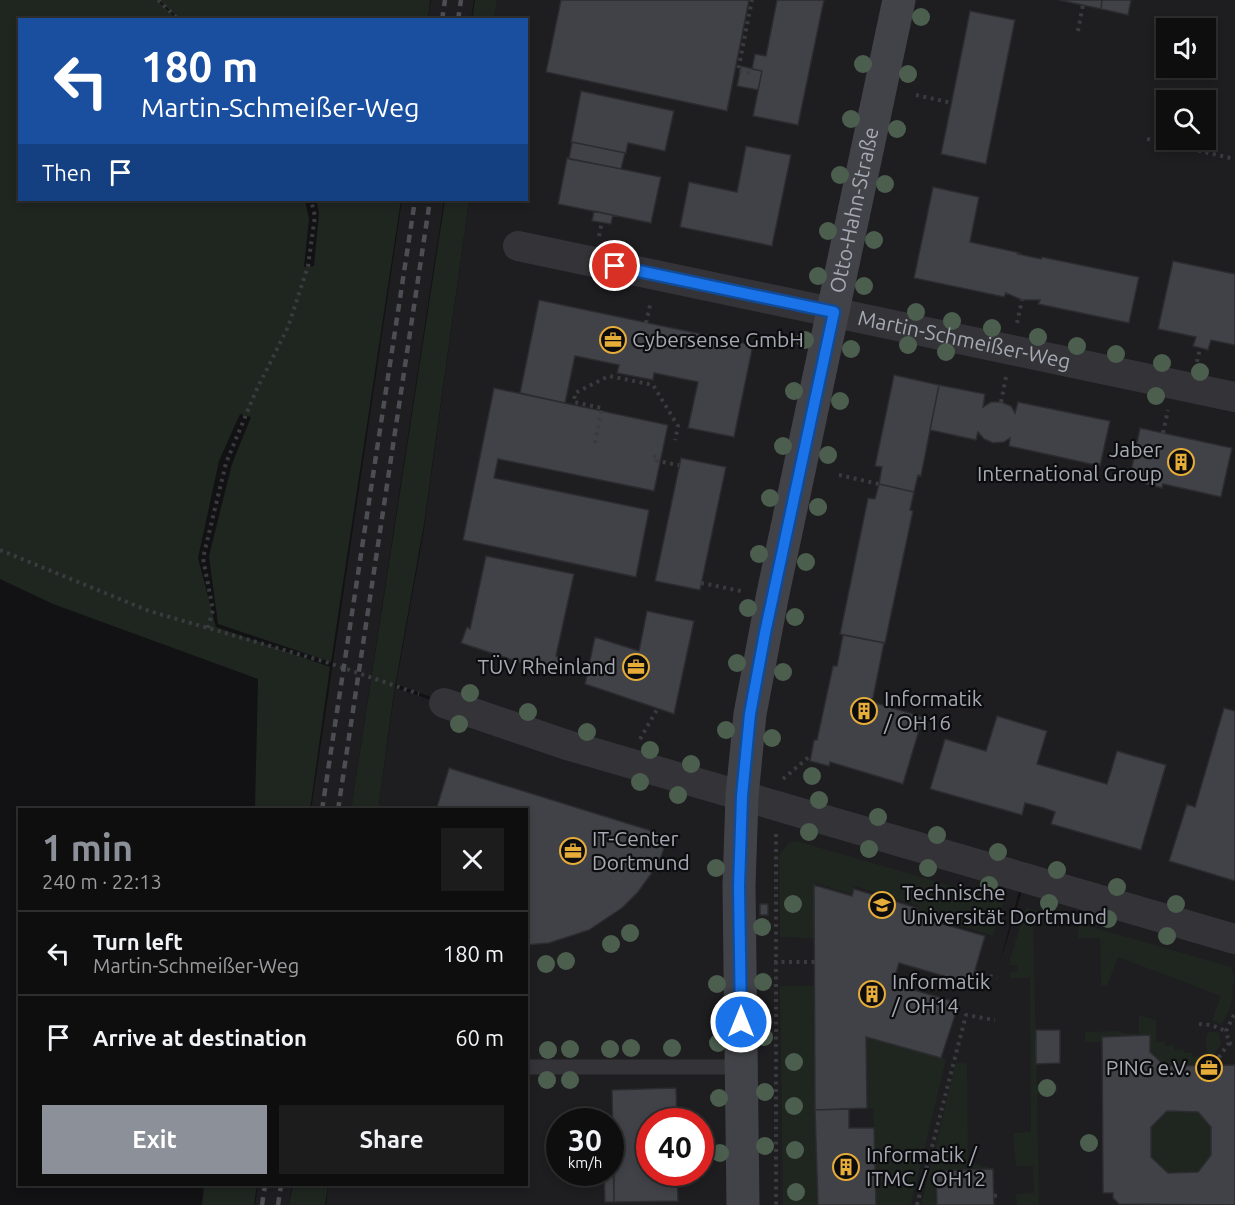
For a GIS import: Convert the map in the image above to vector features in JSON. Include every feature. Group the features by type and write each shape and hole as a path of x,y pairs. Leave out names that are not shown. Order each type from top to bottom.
{"street":[{"name":"Otto-Hahn-Straße","path":"743,1205 739,886 742,796 750,714 765,633 899,0"},
{"name":"Martin-Schmeißer-Weg","path":"518,246 1235,397"},
{"path":"444,703 567,745 1235,939"}],"lane":[{"path":"528,1067 741,1066"}],"path":[{"path":"158,0 177,18"},
{"path":"750,73 738,70 752,0"},
{"path":"1078,31 1083,5"},
{"path":"916,95 952,103"},
{"path":"1147,139 1235,159"},
{"path":"208,628 213,610 203,558 226,463 255,393 288,327 308,266 315,216 311,201"},
{"path":"646,323 650,302"},
{"path":"595,443 602,408 574,402 575,393 609,376 653,385 678,426 675,440"},
{"path":"679,465 651,457 658,457 657,461 679,465"},
{"path":"838,475 879,484"},
{"path":"0,550 149,611 388,683"},
{"path":"701,583 741,591"},
{"path":"628,761 658,708"},
{"path":"779,782 810,756"},
{"path":"776,830 774,962 776,1205"},
{"path":"774,962 814,962"},
{"path":"975,972 997,978"},
{"path":"1235,1013 1226,1031 1229,1043 1235,1047"},
{"path":"917,1205 966,1015 995,1020"},
{"path":"1199,1024 1226,1031"},
{"path":"1219,1065 1219,1057 1229,1043"}],"shaded area":[{"path":"0,0 157,0 176,18 18,18 18,201 305,201 309,219 304,267 314,266 319,213 316,201 401,201 331,662 218,624 209,556 232,464 251,417 240,414 219,461 198,558 216,627 330,667 310,808 255,808 258,679 53,604 0,579"},
{"path":"159,0 430,0 428,18 178,18"},
{"path":"431,0 474,0 471,18 428,18"},
{"path":"475,0 497,0 494,18 472,18"},
{"path":"497,0 1235,0 1235,1205 751,1205 735,788 439,700 396,684 423,535 469,201 528,201 528,18 494,18","holes":["1021,884 1024,885 1000,962"]},
{"path":"402,201 444,201 351,808 311,808"},
{"path":"445,201 469,201 424,524 394,692 378,808 351,808"},
{"path":"395,688 731,798 732,1205 326,1205 328,1186 528,1186 528,808 378,808"},
{"path":"796,841 1004,901 993,936 917,913 919,906 855,886 852,894 815,883 814,938 780,937 779,856 789,842"},
{"path":"1026,908 1038,911 1033,925 1037,1085 1057,1084 1058,1093 1037,1094 1039,1205 1017,1205 1016,1194 1034,1193 1033,1166 1016,1166 1013,1133 1031,1132 1030,978 1010,978 1010,972 1017,971 1017,965 1010,965 1010,959"},
{"path":"1081,924 1231,967 1235,980 1230,1006 1222,1025 1212,1020 1221,996 1118,957 1107,986 1101,986 1100,938 1078,938 1078,928"},
{"path":"780,986 814,986 818,1205 783,1205"},
{"path":"1139,1015 1156,1020 1156,1042 1165,1042 1165,1046 1174,1045 1174,1050 1183,1049 1184,1053 1192,1052 1193,1057 1207,1056 1206,1038 1209,1031 1219,1033 1221,1044 1213,1056 1213,1065 1165,1066 1150,1052 1150,1035 1103,1037 1102,1042 1085,1042 1085,1032 1121,1031 1122,1033 1139,1034"},
{"path":"866,1037 946,1059 911,1205 876,1205 873,1108 867,1108"},
{"path":"956,1062 967,1064 968,1162 994,1169 937,1171 937,1205 921,1205"},
{"path":"1167,1111 1198,1112 1211,1127 1211,1155 1198,1172 1168,1173 1151,1157 1151,1127"},
{"path":"204,1186 257,1186 254,1205 202,1205"},
{"path":"258,1186 292,1186 289,1205 255,1205"},
{"path":"293,1186 328,1186 325,1205 289,1205"}],"building":[{"path":"561,0 749,0 727,111 546,72"},
{"path":"777,0 824,0 798,125 753,116 762,71 752,69 755,54 766,56"},
{"path":"1059,0 1102,0 1101,9"},
{"path":"1102,0 1131,0 1128,15 1101,9"},
{"path":"970,11 1015,20 986,164 941,154"},
{"path":"741,66 762,71 758,90 737,86"},
{"path":"581,91 674,111 665,151 628,143 626,153 571,142"},
{"path":"572,142 625,153 621,169 569,159"},
{"path":"746,146 791,155 772,246 680,227 689,182 737,192"},
{"path":"567,158 661,177 651,223 558,204"},
{"path":"933,187 979,197 970,242 1041,259 1042,257 1139,277 1129,323 1038,304 1040,300 1022,300 1006,293 1004,297 914,278"},
{"path":"594,211 613,215 611,224 592,221"},
{"path":"1173,261 1235,274 1235,345 1211,340 1208,350 1193,346 1196,337 1158,329"},
{"path":"539,300 753,345 734,437 688,428 698,382 654,373 653,380 617,373 619,365 575,356 565,403 520,393"},
{"path":"894,375 939,385 921,476 918,475 914,492 879,484 882,467 875,466"},
{"path":"939,385 985,394 983,407 991,402 1001,402 1011,406 1015,413 1018,402 1110,421 1100,466 1009,446 1010,438 1004,442 993,443 984,439 978,432 976,440 930,430"},
{"path":"494,388 668,425 654,491 498,459 494,478 649,510 636,577 463,540"},
{"name":"Jaber International Group","path":"1140,428 1232,448 1221,497 1163,484 1162,488 1146,484 1147,480 1130,476"},
{"path":"681,458 726,467 700,590 655,581"},
{"path":"879,484 914,492 910,510 913,511 885,643 840,634 868,498 875,499"},
{"path":"486,556 574,574 556,656 561,658 555,674 461,643 467,627 470,629"},
{"name":"TÜV Rheinland","path":"647,611 694,621 674,714 585,684 595,637 639,651"},
{"name":"Informatik / OH16","path":"843,635 884,643 873,698 870,700 873,705 876,703 923,717 903,784 830,762 829,766 810,761 814,740 817,740 833,666 837,666"},
{"path":"1224,708 1235,711 1235,881 1169,861 1187,804 1195,807"},
{"path":"997,716 1047,731 1037,764 1107,784 1117,751 1166,765 1141,850 1051,824 1055,812 1044,808 1025,803 1022,815 930,789 945,739 986,751"},
{"path":"449,768 668,836 661,857 651,874 622,908 589,930 549,943 528,945 528,808 437,808"},
{"name":"Informatik / OH14","path":"814,885 852,896 854,889 917,908 915,916 985,936 971,984 899,963 893,984 959,1003 941,1058 866,1037 867,1108 815,1110"},
{"path":"760,904 768,904 768,915 760,915"},
{"path":"1036,1030 1060,1030 1060,1063 1036,1064"},
{"path":"1150,1035 1150,1052 1165,1066 1235,1065 1235,1205 1119,1204 1113,1198 1113,1193 1103,1193 1102,1037","holes":["1167,1111 1198,1112 1211,1127 1211,1155 1198,1172 1168,1173 1151,1157 1151,1127"]},
{"path":"676,1088 677,1108 636,1108 636,1186 677,1186 678,1201 614,1202 614,1186 624,1186 624,1108 612,1108 612,1090"},
{"name":"Informatik / ITMC / OH12","path":"849,1109 849,1128 874,1128 876,1205 818,1205 815,1110"},
{"name":"Informatik / ITMC / OH12","path":"993,1169 994,1205 937,1205 936,1171"},
{"path":"604,1186 614,1186 614,1202 605,1202"}],"railway":[{"path":"442,18 445,0"},
{"path":"458,18 461,0"},
{"path":"322,808 415,201"},
{"path":"338,808 430,201"},
{"path":"262,1205 265,1186"},
{"path":"278,1205 281,1186"}],"place":[{"name":"Cybersense GmbH","path":"613,340"},
{"name":"Jaber International Group","path":"1181,462"},
{"name":"TÜV Rheinland","path":"636,667"},
{"name":"Informatik / OH16","path":"864,711"},
{"name":"IT-Center Dortmund","path":"573,851"},
{"name":"Technische Universität Dortmund","path":"882,905"},
{"name":"Informatik / OH14","path":"872,994"},
{"name":"PING e.V.","path":"1209,1068"},
{"name":"Informatik / ITMC / OH12","path":"846,1167"}],"route":[{"path":"615,266 834,312 765,633 750,714 742,796 739,886 741,1022"}]}
